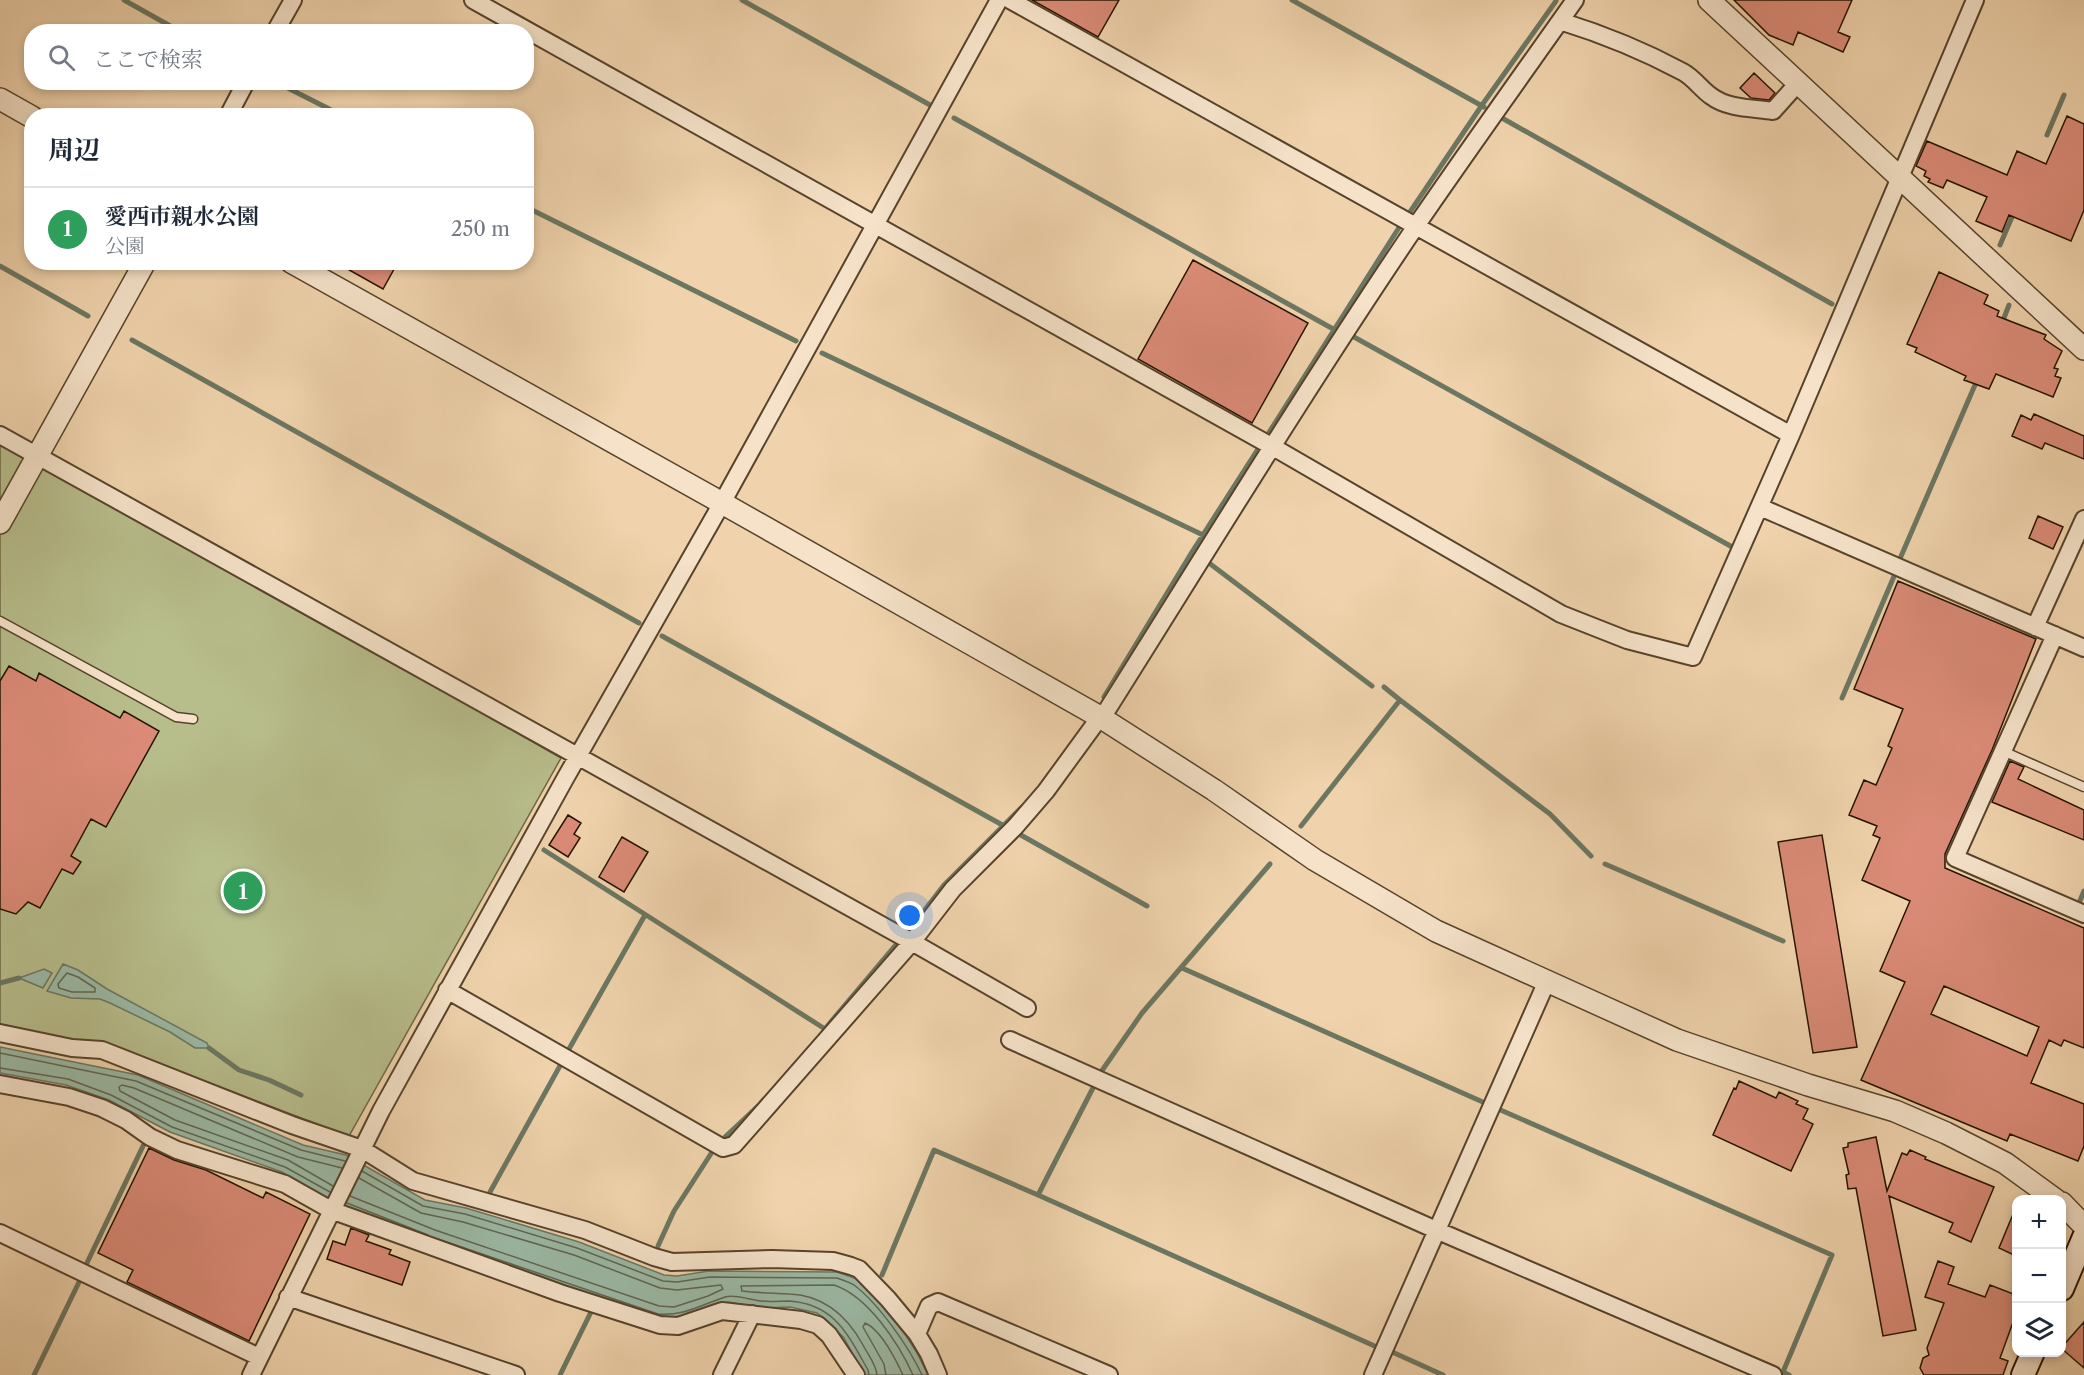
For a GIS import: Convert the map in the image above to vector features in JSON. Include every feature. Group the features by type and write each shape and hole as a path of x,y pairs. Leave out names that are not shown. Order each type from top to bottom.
{"main road":[{"path":"2066,1278 2084,1237"},
{"path":"2023,1375 2031,1357"}],"street":[{"path":"280,24 293,0"},
{"path":"473,0 516,24"},
{"path":"251,1375 360,1151 447,990 722,503 999,0"},
{"path":"1010,0 1791,435"},
{"path":"447,990 723,1148 734,1145 912,942 953,889 1015,827 1046,791 1107,710 1416,226 1574,0"},
{"path":"1709,0 2084,349"},
{"path":"534,34 1273,447 1561,614 1628,640 1693,657 1791,435 1975,0"},
{"path":"1560,21 1632,48 1686,74 1713,97 1730,105 1773,111 1798,83"},
{"path":"232,108 242,90"},
{"path":"0,99 24,112"},
{"path":"0,523 141,270"},
{"path":"305,270 1100,717 1214,790 1325,866 1436,931 1677,1040 1808,1086 1895,1111 1946,1133 2005,1163 2049,1195"},
{"path":"0,435 1027,1008"},
{"path":"1760,507 2084,648"},
{"path":"2035,627 2084,519"},
{"path":"2055,635 1955,858 2084,914"},
{"path":"1373,1375 1547,981"},
{"path":"0,1033 72,1048 102,1050 360,1151 413,1181 585,1230 672,1262 772,1258 833,1261 859,1269 917,1334 938,1375"},
{"path":"1010,1040 1436,1230 1772,1375"},
{"path":"0,1084 69,1097 102,1108 126,1120 150,1137 177,1150 285,1184 332,1209 560,1293 660,1325 678,1326 722,1311 801,1320 818,1325 829,1335 856,1375"},
{"path":"2066,1208 2084,1226"},
{"path":"0,1233 259,1358"},
{"path":"288,1297 516,1375"},
{"path":"917,1334 929,1306 938,1302 1109,1375"},
{"path":"723,1375 752,1314"}],"lane":[{"path":"0,621 176,717 193,719"},
{"path":"2003,751 2084,787"}],"green space":[{"path":"0,440 561,758 349,1136 111,1046 71,1040 0,1024"}],"water":[{"path":"63,964 78,970 107,989 207,1043 209,1048 195,1048 170,1032 100,999 71,998 47,991"},
{"path":"44,969 52,973 43,988 19,978"},
{"path":"0,1047 138,1075 303,1145 346,1155 425,1200 466,1208 579,1242 664,1275 677,1276 709,1271 837,1272 857,1279 895,1319 916,1351 928,1375 864,1375 844,1338 825,1319 817,1313 790,1307 763,1308 728,1302 676,1321 657,1320 346,1210 282,1172 170,1132 109,1100 66,1085 0,1073"}],"building":[{"path":"1032,0 1119,0 1098,37"},
{"path":"1734,0 1852,0 1838,32 1850,37 1843,52 1798,32 1793,45 1769,35"},
{"path":"1754,73 1775,93 1769,100 1751,98 1740,88"},
{"path":"2067,116 2084,124 2084,210 2071,241 2009,215 2002,232 1976,221 1987,197 1947,180 1943,188 1928,182 1930,179 1924,176 1926,171 1916,166 1927,141 2007,175 2017,151 2046,164"},
{"path":"1193,260 1308,323 1252,423 1138,359"},
{"path":"349,270 394,270 383,289"},
{"path":"1939,272 1988,295 1984,304 1999,311 1997,316 2046,335 2044,339 2062,351 2054,368 2058,369 2055,376 2061,378 2053,397 1996,374 1989,389 1964,380 1966,376 1915,352 1917,348 1907,344"},
{"path":"2034,414 2084,436 2084,459 2045,443 2042,449 2012,436 2021,415 2031,420"},
{"path":"2038,516 2063,527 2053,549 2029,538"},
{"path":"1898,581 2036,639 1992,750 1945,854 1945,868 2084,928 2084,1048 2064,1040 2061,1046 2049,1040 2031,1083 2084,1104 2084,1146 2078,1161 2010,1134 2007,1141 1861,1080 1905,982 1880,971 1910,901 1862,880 1880,838 1873,835 1877,826 1849,815 1864,780 1876,785 1892,748 1888,746 1903,709 1854,689","holes":["1944,986 2039,1027 2027,1056 1931,1014"]},
{"path":"9,666 36,681 39,673 120,718 124,711 159,731 106,827 91,819 71,856 81,862 73,874 62,869 40,908 28,902 16,914 0,909 0,681"},
{"path":"2010,761 2024,767 2018,779 2084,810 2084,840 1992,802"},
{"path":"568,815 581,823 574,834 580,838 568,857 549,845"},
{"path":"1822,835 1857,1047 1813,1053 1778,842"},
{"path":"622,837 648,852 624,892 599,877"},
{"path":"1739,1081 1776,1098 1779,1092 1798,1101 1796,1104 1808,1109 1803,1119 1813,1124 1791,1171 1713,1135"},
{"path":"1876,1137 1887,1191 1902,1153 1907,1155 1910,1150 1926,1157 1925,1159 1994,1187 1971,1242 1949,1232 1953,1223 1889,1196 1916,1330 1883,1336 1856,1188 1848,1189 1846,1175 1849,1174 1843,1148 1848,1147 1848,1143"},
{"path":"149,1148 174,1160 206,1170 263,1198 266,1192 310,1214 249,1341 127,1282 133,1270 98,1253"},
{"path":"2012,1217 2012,1254 1999,1248"},
{"path":"351,1228 369,1235 366,1241 391,1250 389,1254 410,1262 402,1285 327,1259 333,1241 345,1245"},
{"path":"1938,1261 1954,1267 1948,1284 1985,1297 1990,1285 2012,1293 2012,1325 2000,1358 2008,1361 2003,1375 1924,1375 1920,1368 1923,1358 1929,1355 1927,1348 1944,1303 1925,1297"},
{"path":"2084,1322 2084,1368 2066,1352 2066,1342"}],"waterway":[{"path":"124,0 167,24"},
{"path":"742,0 930,105"},
{"path":"1292,0 1484,107"},
{"path":"1410,212 1556,1"},
{"path":"292,90 327,108"},
{"path":"2047,135 2064,95"},
{"path":"954,118 1335,330"},
{"path":"1502,118 1832,304"},
{"path":"2000,245 2015,210"},
{"path":"534,211 796,341"},
{"path":"1268,434 1400,226"},
{"path":"0,266 88,316"},
{"path":"2002,323 2009,305"},
{"path":"1354,337 1734,548"},
{"path":"132,340 639,623"},
{"path":"822,353 1203,535"},
{"path":"1899,561 1978,378"},
{"path":"1104,697 1258,449"},
{"path":"1209,563 1372,686"},
{"path":"1842,698 1895,574"},
{"path":"662,636 1006,827"},
{"path":"1301,826 1400,700 1384,687"},
{"path":"1400,700 1550,814 1591,856"},
{"path":"907,933 944,885 1021,808"},
{"path":"1019,834 1147,906"},
{"path":"544,850 825,1029"},
{"path":"1101,1072 1142,1013 1270,864"},
{"path":"1605,864 1783,941"},
{"path":"2079,903 2084,891"},
{"path":"569,1049 645,915"},
{"path":"824,1030 899,941"},
{"path":"1182,968 1485,1103"},
{"path":"0,983 19,978"},
{"path":"209,1048 239,1070 269,1080 301,1095"},
{"path":"490,1192 561,1064"},
{"path":"882,1275 934,1150 1038,1195 1095,1084"},
{"path":"725,1137 757,1107"},
{"path":"1496,1108 1832,1255 1783,1372 1789,1375"},
{"path":"85,1267 144,1144"},
{"path":"658,1246 674,1211 714,1149"},
{"path":"1038,1195 1379,1348"},
{"path":"34,1375 81,1278"},
{"path":"560,1375 591,1312"},
{"path":"1390,1351 1443,1375"}],"place":[{"name":"愛西市親水公園","path":"243,891"}]}
